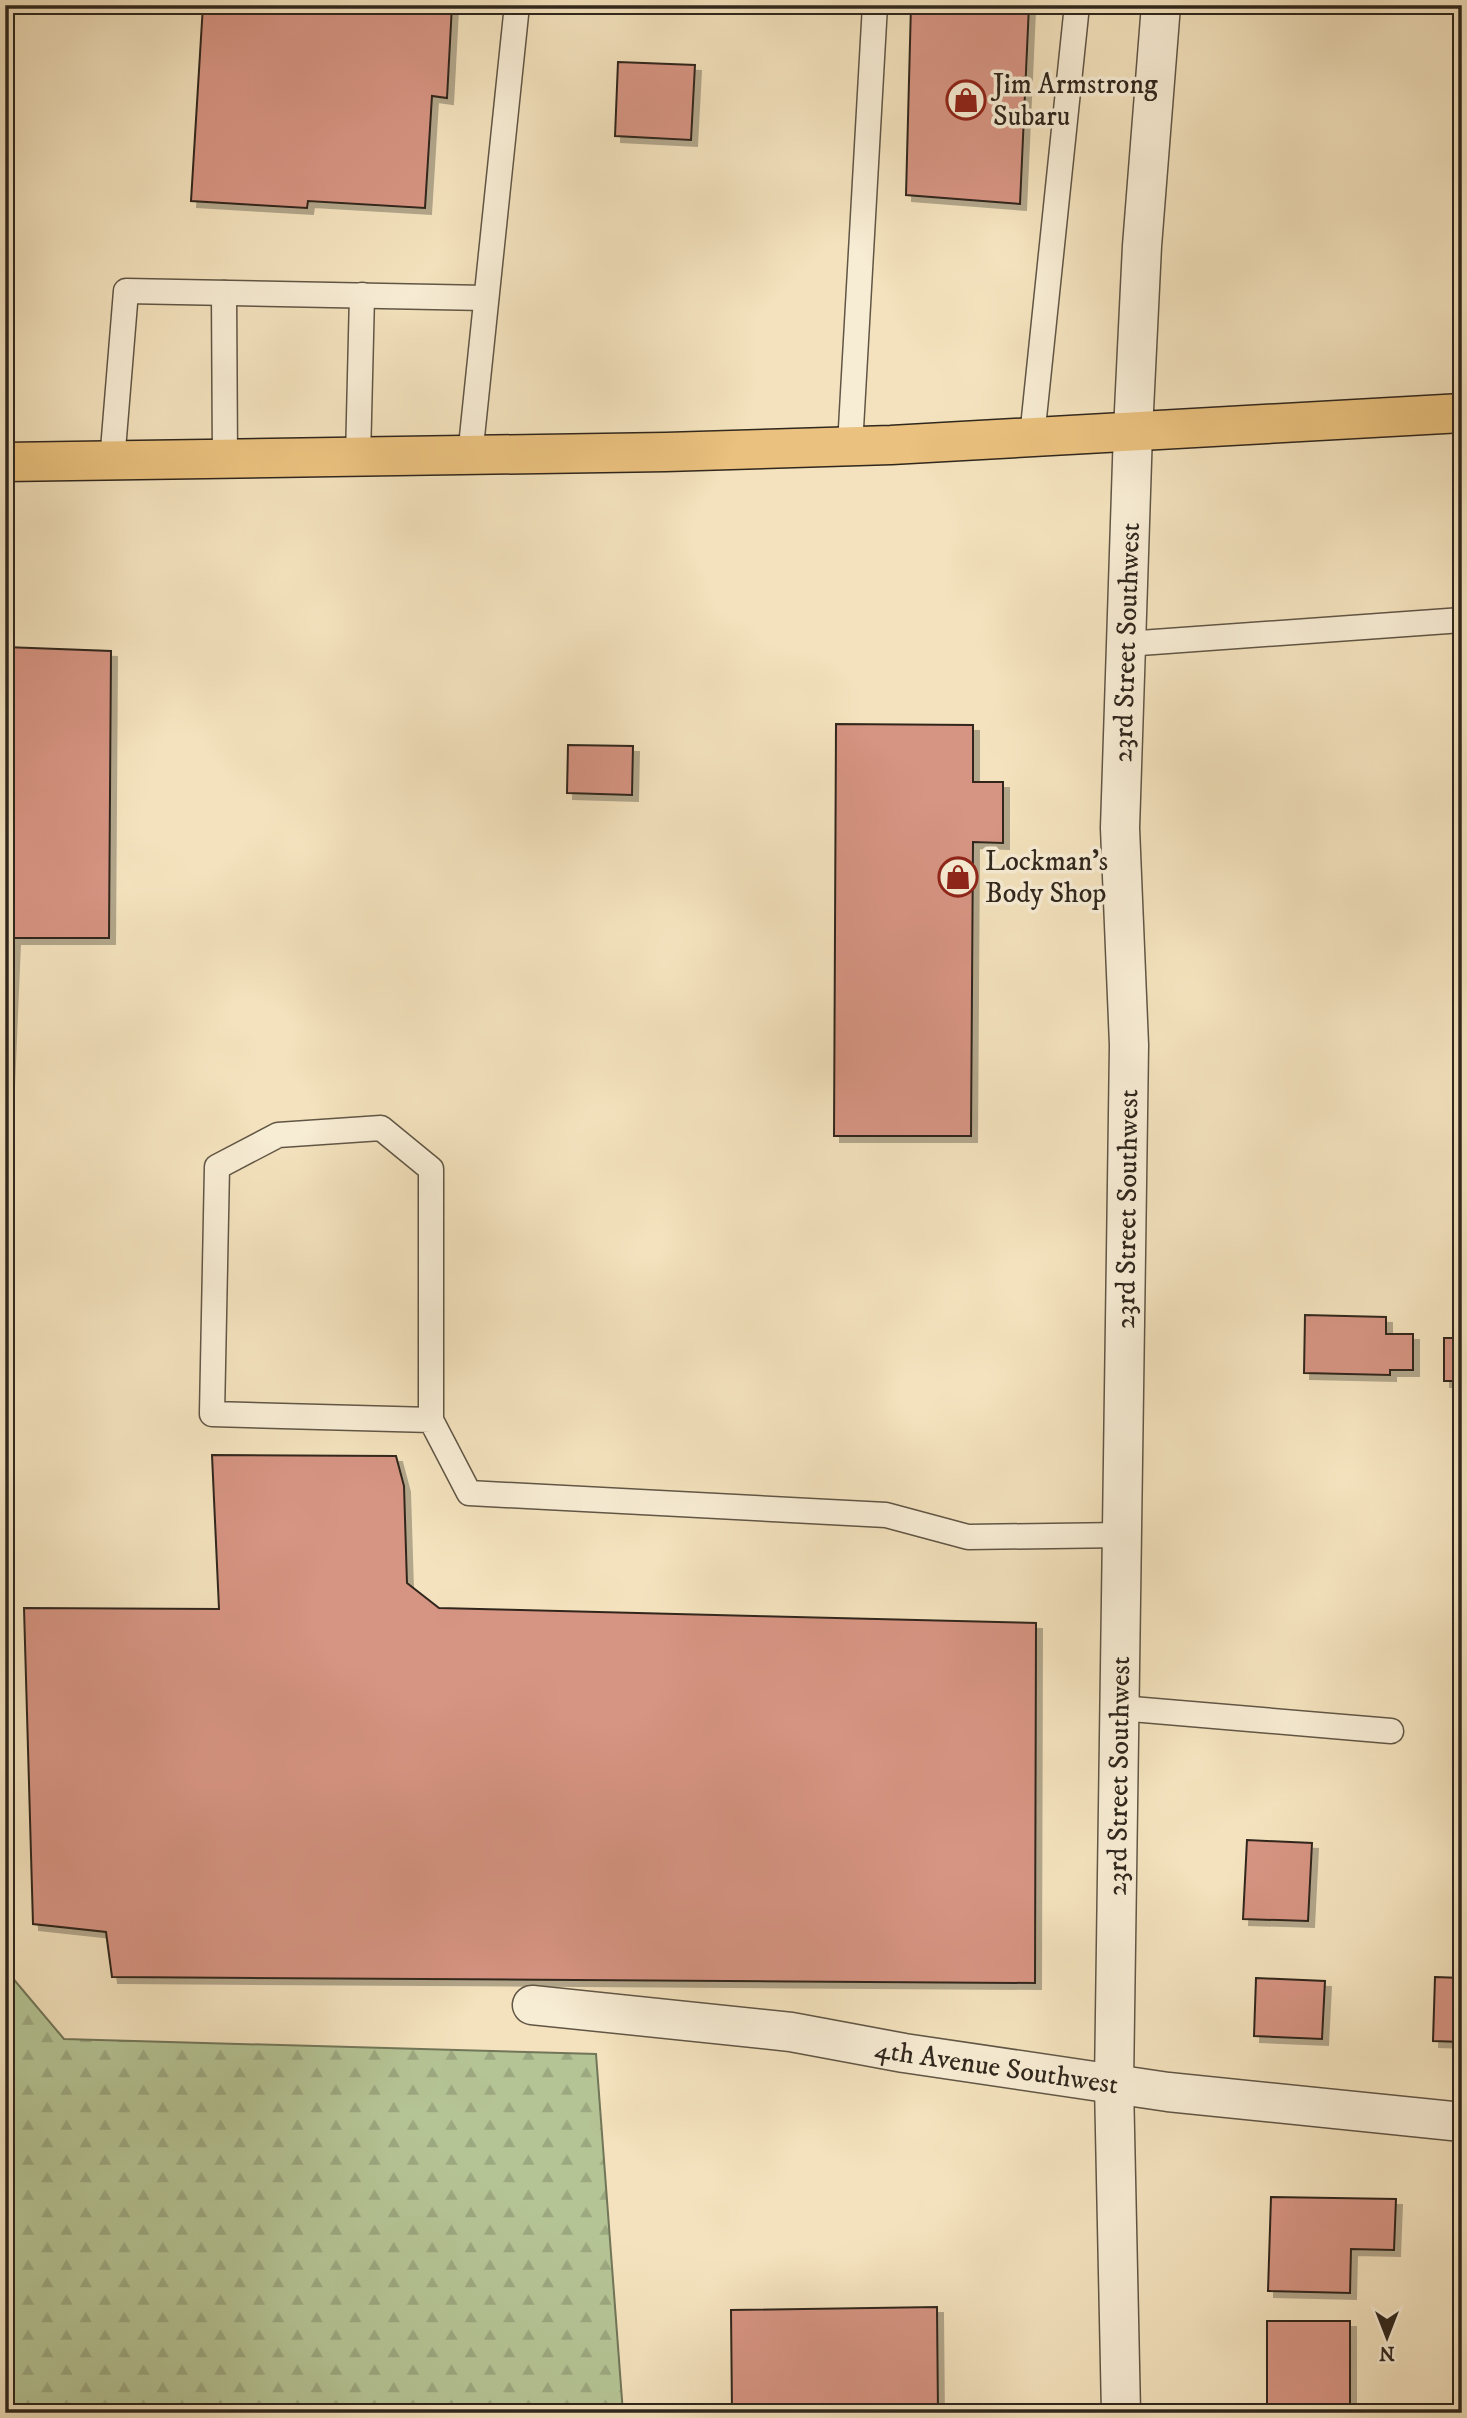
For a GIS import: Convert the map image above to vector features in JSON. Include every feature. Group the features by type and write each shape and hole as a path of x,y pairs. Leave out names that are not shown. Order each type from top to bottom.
{"main road":[{"path":"5,462 470,456 850,446 1462,413"}],"street":[{"name":"23rd Street Southwest","path":"1121,2413 1114,2084 1129,1045 1120,828 1142,246 1161,5"},
{"name":"4th Avenue Southwest","path":"532,2005 791,2032 904,2053 1091,2078 1114,2084 1344,2112 1462,2122"}],"lane":[{"path":"470,456 517,5"},
{"path":"850,446 875,5"},
{"path":"1032,437 1077,5"},
{"path":"111,462 126,291 486,298"},
{"path":"224,293 225,460"},
{"path":"358,458 362,295"},
{"path":"1126,644 1462,620"},
{"path":"431,1420 212,1414 217,1167 278,1135 381,1128 431,1170 431,1420 470,1493 886,1515 968,1537 1123,1535"},
{"path":"1120,1708 1391,1731"}],"green space":[{"path":"5,1969 64,2039 596,2054 623,2413 5,2413"}],"building":[{"path":"203,5 452,5 447,98 432,96 425,208 308,201 307,208 191,201"},
{"name":"Jim Armstrong Subaru","path":"911,5 1029,5 1020,204 906,195"},
{"path":"618,62 695,65 691,140 615,136"},
{"path":"5,647 111,651 109,938 14,938 5,1152"},
{"path":"836,724 973,725 973,782 1003,782 1003,843 973,842 971,1136 834,1136"},
{"path":"568,745 633,746 632,795 567,793"},
{"path":"1305,1315 1386,1317 1386,1334 1413,1334 1413,1370 1390,1370 1390,1375 1304,1373"},
{"path":"1444,1338 1462,1338 1462,1381 1444,1381"},
{"path":"212,1455 396,1456 404,1486 407,1583 439,1608 1036,1623 1035,1983 112,1977 106,1932 33,1924 24,1608 219,1609"},
{"path":"1459,1515 1462,1515 1462,1574 1460,1574"},
{"path":"1247,1840 1312,1843 1308,1921 1243,1919"},
{"path":"1435,1977 1462,1978 1462,2042 1433,2041"},
{"path":"1256,1978 1325,1981 1322,2039 1254,2036"},
{"path":"1271,2197 1396,2199 1394,2250 1351,2249 1350,2293 1268,2291"},
{"path":"937,2307 938,2413 732,2413 731,2310"},
{"path":"1267,2321 1350,2321 1350,2413 1267,2413"}],"place":[{"name":"Jim Armstrong Subaru","path":"966,100"},
{"name":"Lockman's Body Shop","path":"958,877"}]}
